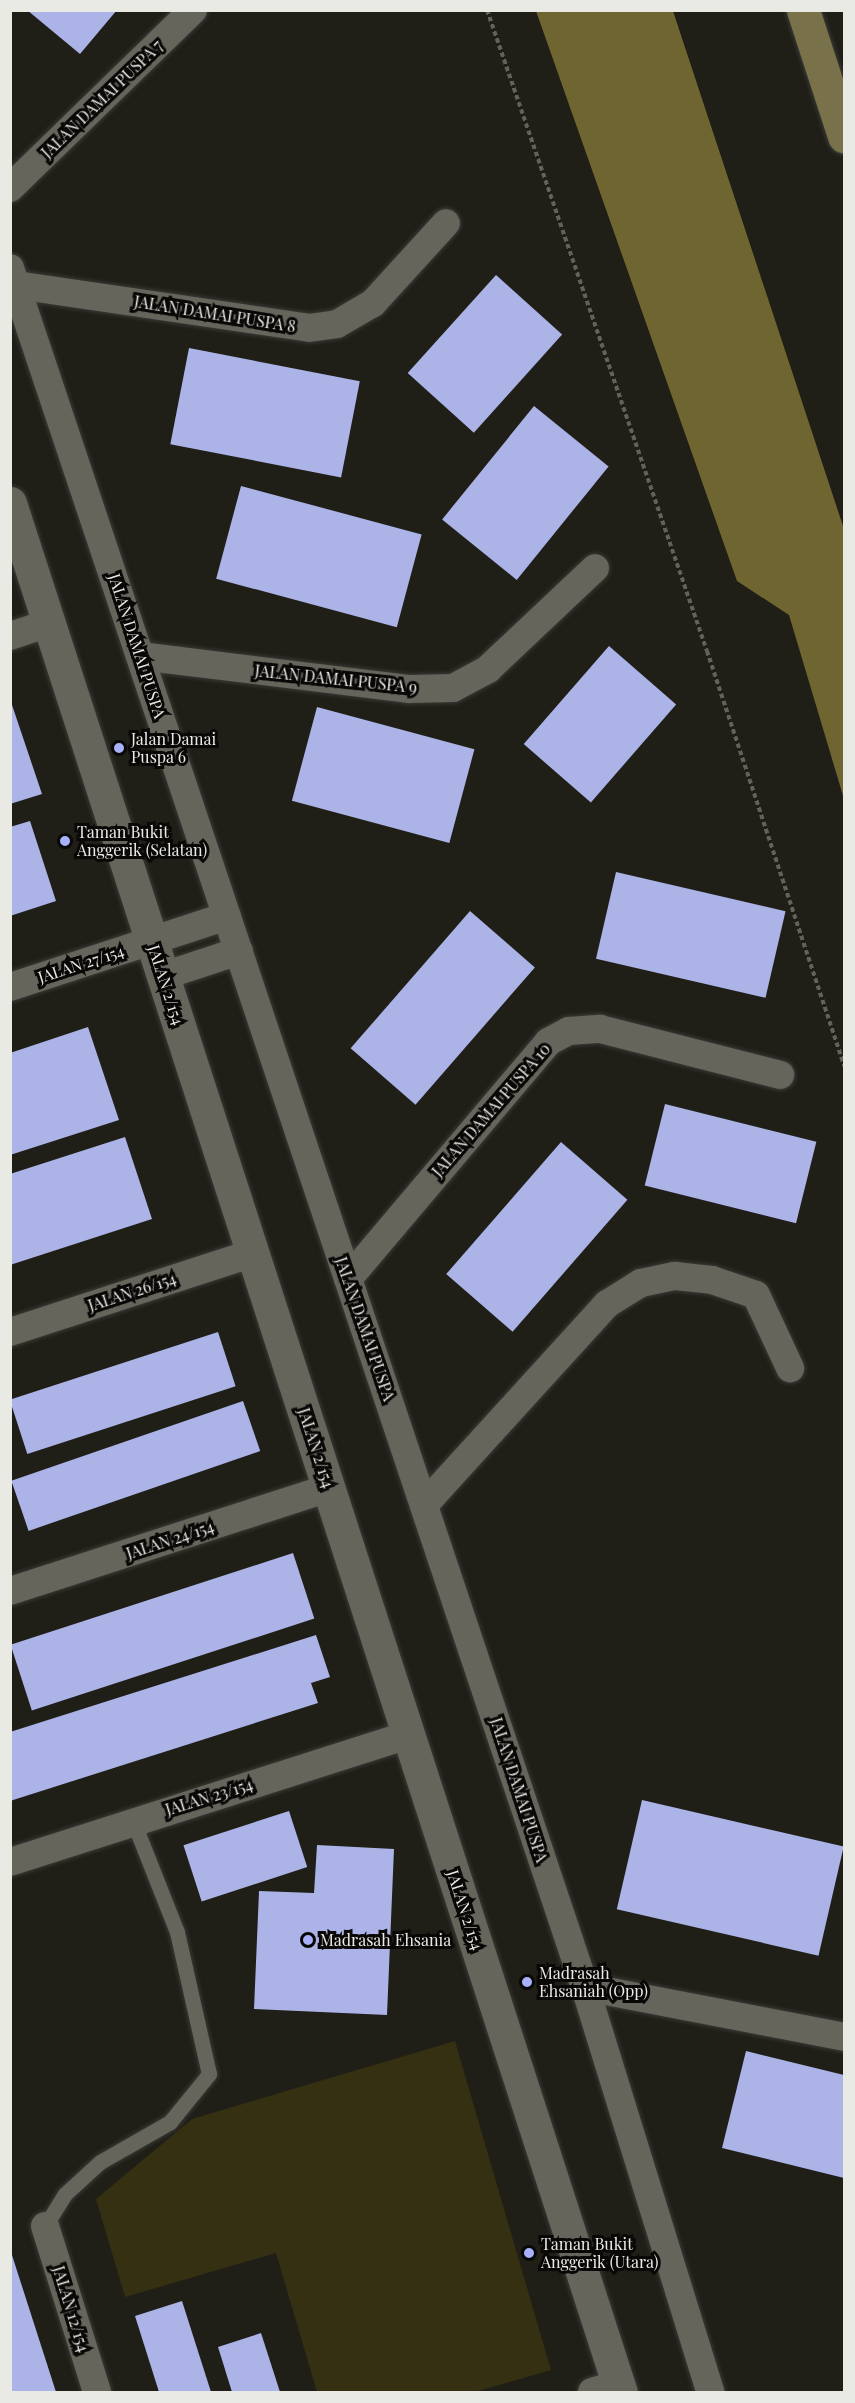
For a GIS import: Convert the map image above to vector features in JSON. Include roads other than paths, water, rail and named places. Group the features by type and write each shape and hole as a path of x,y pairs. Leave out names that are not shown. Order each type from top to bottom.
{"main road":[{"path":"803,10 844,136"}],"street":[{"name":"JALAN DAMAI PUSPA 7","path":"10,188 193,10"},
{"name":"JALAN DAMAI PUSPA 8","path":"13,276 309,328 337,324 373,303 446,223"},
{"name":"JALAN DAMAI PUSPA","path":"13,276 585,1987 710,2392"},
{"name":"JALAN 2/154","path":"10,503 409,1735 610,2390"},
{"name":"JALAN DAMAI PUSPA 9","path":"140,656 411,689 453,688 488,669 595,568"},
{"path":"10,636 49,623"},
{"name":"JALAN 27/154","path":"10,987 227,916"},
{"path":"163,976 239,951"},
{"name":"JALAN DAMAI PUSPA 10","path":"348,1279 548,1042 568,1031 600,1029 780,1075"},
{"name":"JALAN 26/154","path":"10,1332 253,1253"},
{"path":"424,1505 607,1304 641,1283 675,1275 711,1280 756,1295 790,1368"},
{"name":"JALAN 24/154","path":"10,1591 329,1488"},
{"name":"JALAN 23/154","path":"10,1862 409,1735"},
{"path":"585,1987 844,2037"},
{"name":"JALAN 12/154","path":"45,2226 97,2392"}],"lane":[{"path":"45,2226 65,2194 100,2162 170,2122 209,2074 177,1932 134,1821"}],"place":[{"name":"Jalan Damai Puspa 6","path":"119,748"},
{"name":"Taman Bukit Anggerik (Selatan)","path":"65,841"},
{"name":"Madrasah Ehsania","path":"308,1940"},
{"name":"Madrasah Ehsaniah (Opp)","path":"527,1982"},
{"name":"Taman Bukit Anggerik (Utara)","path":"529,2253"}]}
